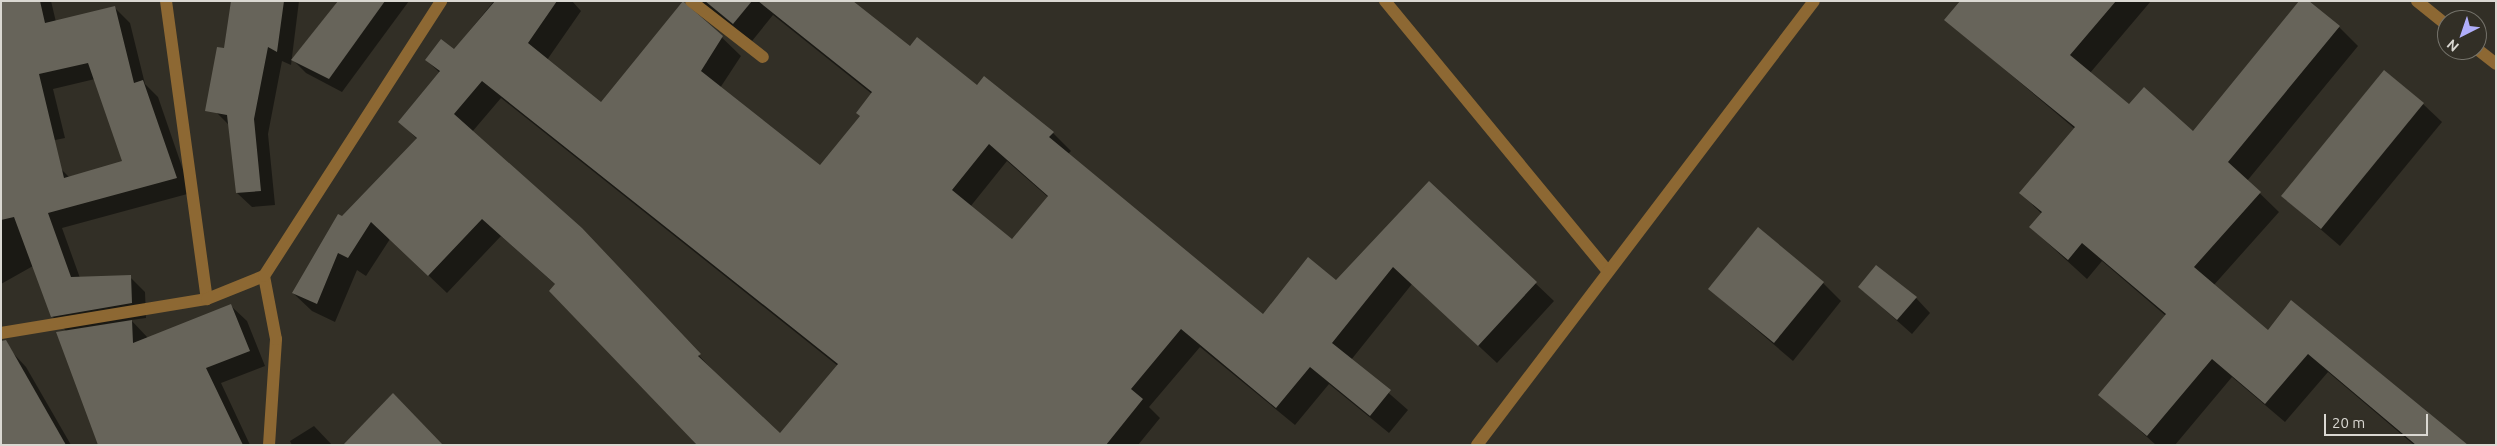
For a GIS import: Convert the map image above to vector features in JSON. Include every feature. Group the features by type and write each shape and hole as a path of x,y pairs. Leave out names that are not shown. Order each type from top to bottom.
{"street":[{"path":"166,1 207,299"},
{"path":"1,333 207,299 264,276 441,1"},
{"path":"691,1 763,57"},
{"path":"1384,1 1607,270"},
{"path":"1477,445 1607,270 1814,1"},
{"path":"2417,1 2437,17"},
{"path":"264,276 276,339 269,445"}],"building":[{"path":"1,1 40,1 45,23 115,6 134,83 143,80 177,178 48,213 71,277 131,275 132,303 51,317 14,217 1,220","holes":["88,63 122,161 64,178 39,74"]},
{"path":"231,1 284,1 277,52 268,47 254,119 261,191 236,193 227,115 205,111 217,47 224,48"},
{"path":"338,1 385,1 329,79 291,60"},
{"path":"495,1 557,1 528,43 601,102 683,1 723,36 701,71 820,165 860,116 856,113 872,92 758,1 853,1 910,46 917,37 977,85 984,76 1054,132 1049,137 1263,314 1308,257 1336,280 1429,181 1537,282 1478,346 1393,267 1332,343 1391,390 1370,416 1310,367 1276,408 1181,329 1131,389 1143,399 1106,445 697,445 549,291 555,284 482,219 428,276 371,222 348,258 338,253 317,304 292,293 338,214 342,216 417,138 398,122 440,71 425,60 441,39 454,49","holes":["482,81 838,364 780,433 698,356 701,354 582,228 454,114","989,144 1048,196 1012,239 952,190"]},
{"path":"705,1 752,1 733,24"},
{"path":"1960,1 2116,1 2070,55 2129,104 2144,87 2193,131 2299,1 2309,1 2340,26 2228,162 2261,192 2194,267 2268,330 2291,300 2468,445 2416,445 2308,354 2265,404 2212,359 2147,436 2098,395 2166,314 2082,243 2068,260 2029,227 2042,212 2019,193 2075,127 1944,20"},
{"path":"2384,70 2424,103 2321,229 2281,196"},
{"path":"1758,227 1824,282 1774,343 1708,289"},
{"path":"1876,265 1917,297 1897,320 1858,287"},
{"path":"231,304 250,351 206,368 243,445 98,445 56,332 132,320 133,343"},
{"path":"6,340 66,445 1,445 1,341"},
{"path":"393,393 443,445 343,445"}]}
